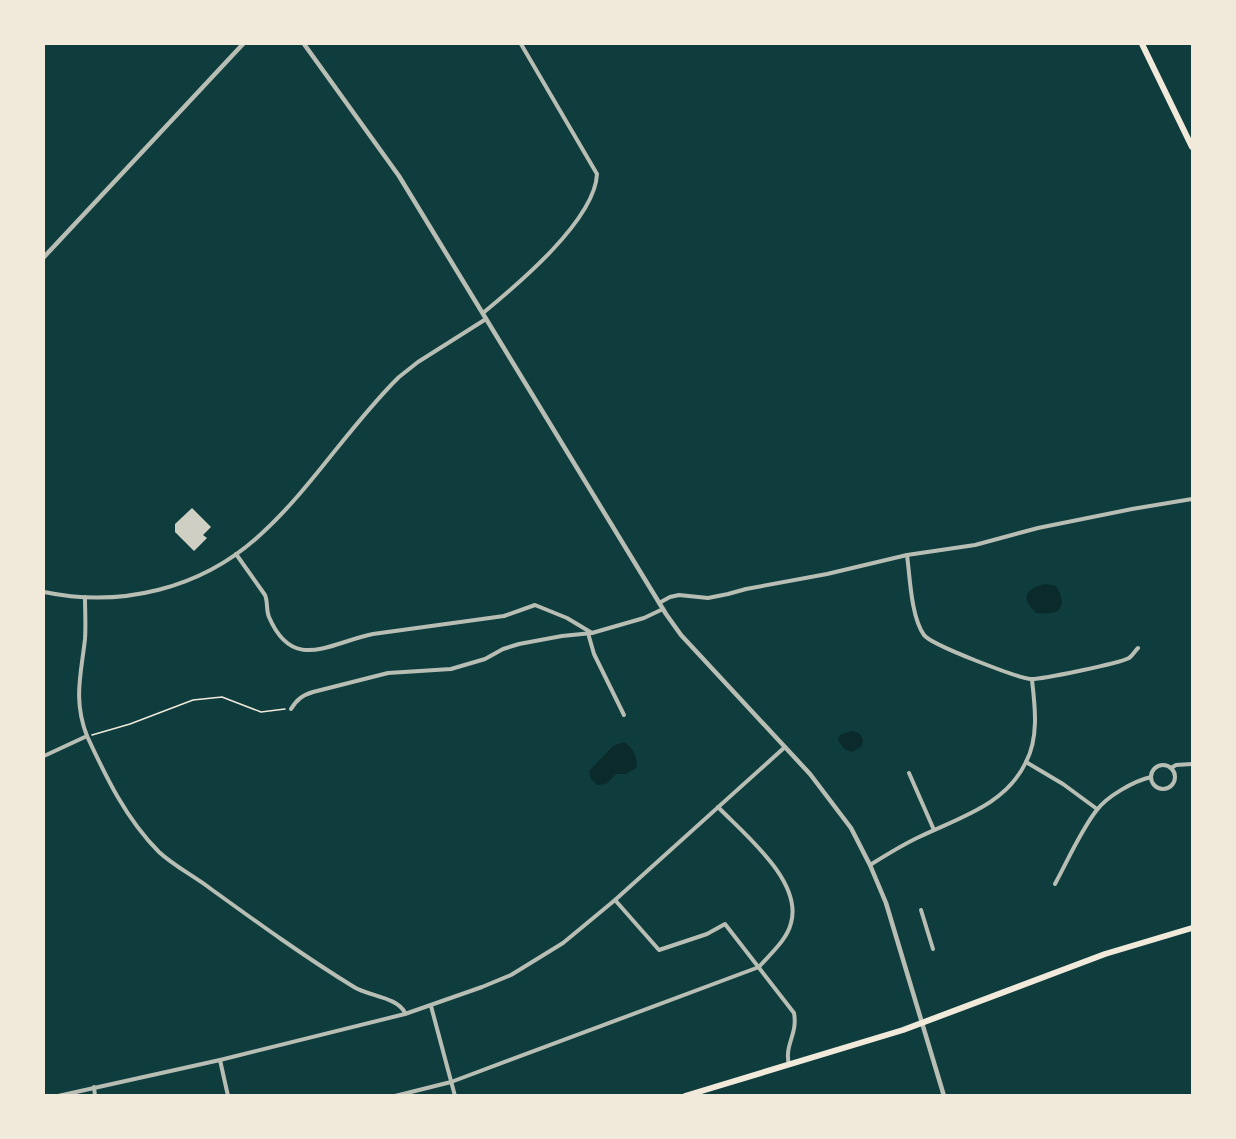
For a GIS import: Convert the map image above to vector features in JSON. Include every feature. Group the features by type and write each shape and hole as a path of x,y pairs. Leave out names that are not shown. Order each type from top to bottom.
{"main road":[{"path":"1142,44 1192,147"},
{"path":"685,1095 922,1024 1105,954 1192,928"}],"street":[{"path":"44,257 243,44"},
{"path":"304,44 392,166 659,603 681,635 784,747 832,802 851,828 870,865 888,910 944,1095"},
{"path":"483,313 538,266 559,243 578,218 597,182 597,174 521,44"},
{"path":"44,592 85,597 131,596 164,590 203,573 236,554 260,536 284,511 395,382 418,362 486,319"},
{"path":"659,603 679,595 708,598 819,576 907,555 975,545 1038,528 1132,508 1192,500"},
{"path":"236,554 265,595 268,602 268,615 277,631 293,649 303,651 314,651 373,634 504,616 535,605 567,618 590,633 594,654 624,715"},
{"path":"907,555 917,619 926,637 969,657 1032,680 1058,676 1129,658 1138,648"},
{"path":"85,597 85,638 78,686 79,712 87,736 116,796 160,853 340,979 358,990 402,1007 405,1014"},
{"path":"291,708 303,695 331,687 388,673 451,669 485,659 503,649 519,644 590,633 644,618 663,609"},
{"path":"870,865 934,830 969,815 1008,789 1026,762 1036,719 1032,680"},
{"path":"44,756 87,736"},
{"path":"58,1095 220,1060 405,1014 482,987 528,966 563,943 615,900 784,747"},
{"path":"1026,762 1097,809"},
{"path":"1171,768 1176,765 1192,764"},
{"path":"1055,884 1097,809 1127,787 1139,780 1151,777 1157,767 1164,765 1171,768 1175,778 1170,788 1163,789 1156,787 1151,777"},
{"path":"909,773 934,830"},
{"path":"395,1095 451,1082 759,967 785,936 791,922 793,908 790,890 780,873 718,807"},
{"path":"615,900 659,950 707,934 725,924 794,1013 796,1023 787,1055 789,1065"},
{"path":"921,909 933,949"},
{"path":"431,1006 455,1095"},
{"path":"220,1060 228,1095"},
{"path":"94,1087 95,1095"}],"path":[{"path":"87,736 130,724 193,700 222,697 261,712 291,708"}],"water":[{"path":"1045,584 1056,586 1062,600 1060,609 1051,613 1036,613 1028,603 1027,595 1033,589"},
{"path":"851,731 859,733 863,739 862,746 852,752 844,749 838,740 840,735"},
{"path":"624,742 634,753 637,761 636,768 626,774 616,774 606,784 597,785 591,779 589,771 613,746"}],"building":[{"path":"192,508 211,527 203,535 207,538 194,551 175,532 175,524"}]}
